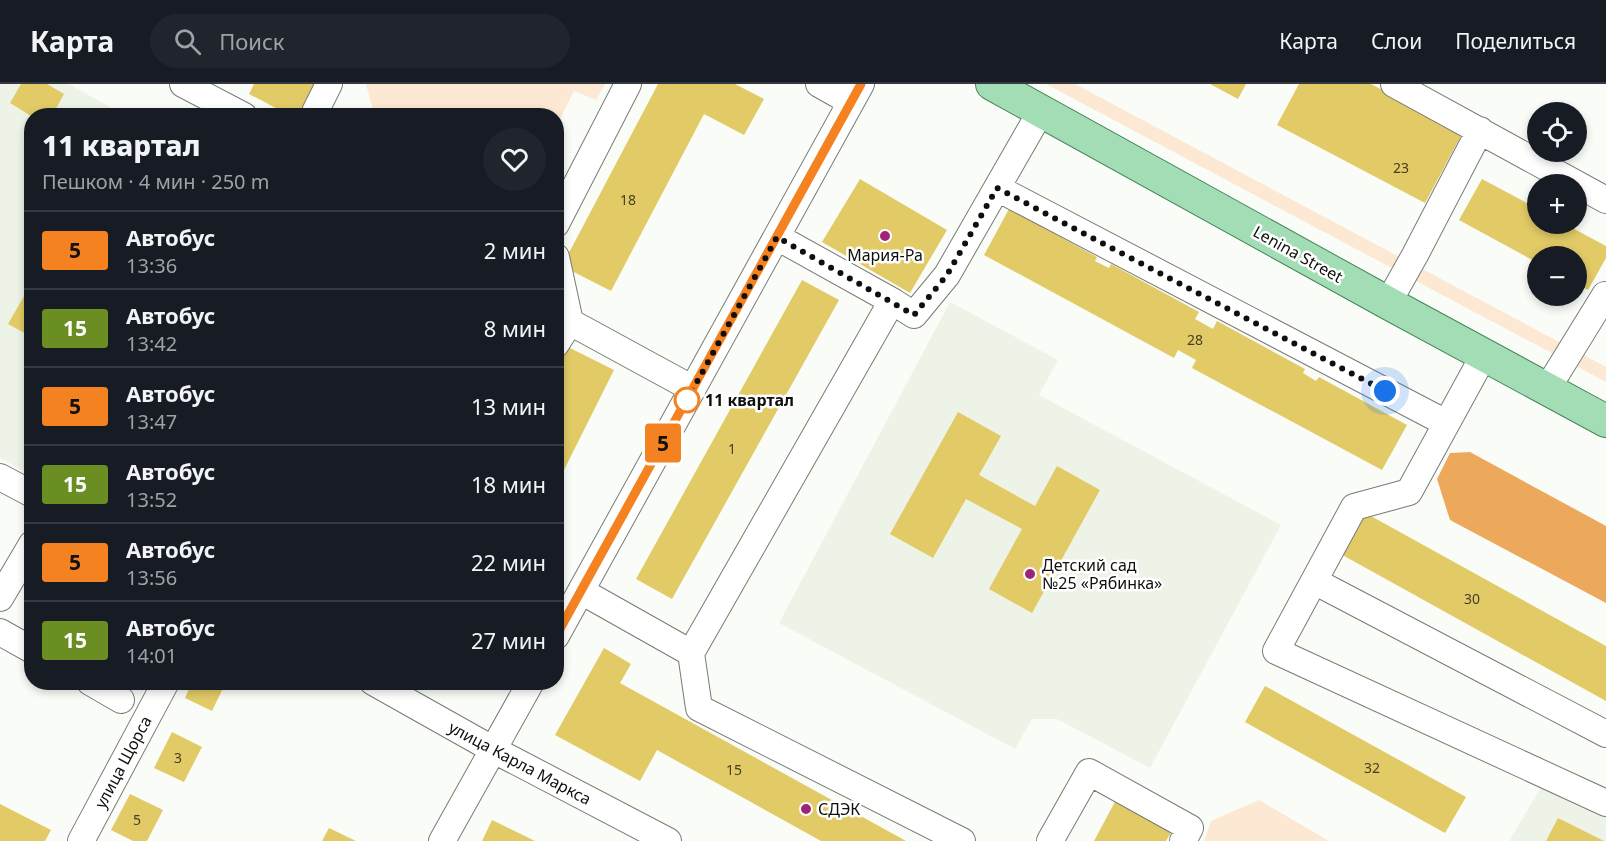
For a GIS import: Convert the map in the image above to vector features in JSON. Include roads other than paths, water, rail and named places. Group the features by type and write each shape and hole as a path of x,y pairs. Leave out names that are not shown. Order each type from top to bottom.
{"main road":[{"name":"Lenina Street","path":"992,84 1606,421"}],"street":[{"path":"183,84 229,108"},
{"path":"319,108 329,84"},
{"path":"564,208 628,84"},
{"path":"564,622 856,93 819,84"},
{"path":"1394,84 1480,129 1606,200"},
{"path":"777,237 914,315 947,275 1041,111"},
{"path":"1388,303 1480,129"},
{"path":"997,188 1446,423"},
{"path":"564,294 570,322 564,331"},
{"path":"1547,389 1605,295"},
{"path":"892,301 691,653 699,708 962,841"},
{"path":"570,322 693,389"},
{"path":"1484,355 1409,492 1354,507 1276,651 1604,795"},
{"path":"0,477 24,490"},
{"path":"0,598 24,558"},
{"path":"1314,581 1606,734"},
{"path":"581,591 691,653"},
{"path":"0,632 24,646"},
{"path":"104,690 121,700"},
{"name":"улица Щорса","path":"81,841 162,690"},
{"name":"улица Карла Маркса","path":"387,690 494,750 668,841"},
{"path":"442,841 527,690"},
{"path":"1050,841 1089,772 1190,828 1183,841"}],"place":[{"name":"Мария-Ра","path":"885,236"},
{"name":"11 квартал","path":"687,400"},
{"name":"Детский сад №25 «Рябинка»","path":"1030,574"},
{"name":"СДЭК","path":"806,809"}]}
